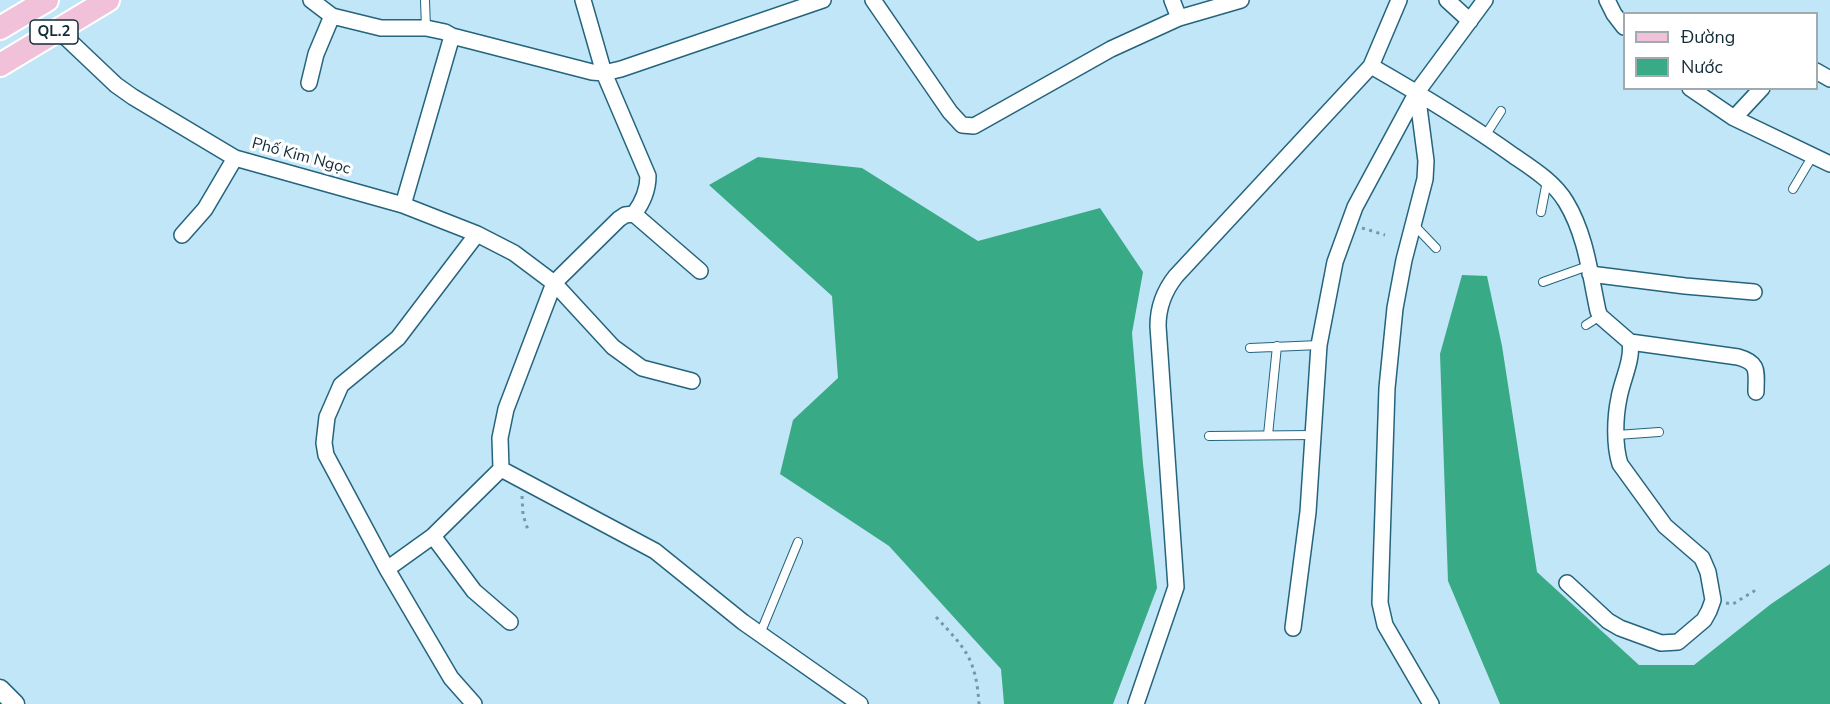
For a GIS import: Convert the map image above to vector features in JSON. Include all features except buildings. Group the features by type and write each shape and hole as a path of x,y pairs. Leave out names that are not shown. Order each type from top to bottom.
{"main road":[{"name":"QL.2","path":"0,28 47,0"},
{"name":"QL.2","path":"0,65 108,0"}],"street":[{"path":"311,0 332,16 381,28 426,28 592,72 604,73 671,53 806,3 823,0"},
{"path":"583,0 604,73 648,176 648,186 644,197 634,214"},
{"path":"873,0 950,112 962,125 974,126 1111,49 1179,18 1241,0"},
{"path":"1172,0 1179,18"},
{"path":"1136,704 1176,587 1158,326 1164,294 1176,276 1371,66 1399,0"},
{"path":"1447,0 1470,21"},
{"path":"1293,628 1308,512 1319,345 1335,262 1355,207 1417,92 1485,0"},
{"path":"1606,0 1623,26"},
{"path":"309,83 316,54 332,16"},
{"name":"Phố Kim Ngọc","path":"58,30 116,85 235,158 403,205 477,234 514,253 554,284 613,347 642,368 692,381"},
{"path":"403,205 452,36"},
{"path":"1371,66 1417,92 1485,136 1547,181 1566,201 1583,240 1600,316 1629,342 1750,360 1755,367 1756,392"},
{"path":"1693,90 1734,118 1830,164"},
{"path":"1734,118 1760,90"},
{"path":"1417,92 1426,161 1425,179 1395,308 1387,388 1380,603 1385,625 1431,704"},
{"path":"182,235 205,208 235,158"},
{"path":"387,569 433,536 501,469 500,438 506,409 554,284 619,219 625,215 634,214 700,271"},
{"path":"474,704 451,678 387,569 326,455 324,443 327,417 341,385 398,339 477,234"},
{"path":"1589,270 1685,286 1754,292"},
{"path":"1567,583 1608,621 1620,628 1661,643 1677,642 1704,620 1713,600 1708,572 1702,558 1665,526 1620,464 1617,454 1618,398 1630,354 1629,342"},
{"path":"501,469 655,551 760,634 860,704"},
{"path":"433,536 474,591 510,622"},
{"path":"0,688 15,704"}],"lane":[{"path":"424,0 426,28"},
{"path":"1485,136 1501,111"},
{"path":"1793,189 1812,157"},
{"path":"1541,212 1547,181"},
{"path":"1413,224 1436,248"},
{"path":"1543,282 1589,270"},
{"path":"1586,325 1600,316"},
{"path":"1250,348 1319,345"},
{"path":"1268,435 1277,346"},
{"path":"1617,435 1659,432"},
{"path":"1209,436 1314,435"},
{"path":"760,634 798,542"}],"path":[{"path":"1349,224 1385,235"},
{"path":"523,481 523,515 528,530"},
{"path":"1713,600 1733,604 1759,588"},
{"path":"936,617 960,642 975,668 979,704"}],"water":[{"path":"758,157 862,168 978,241 1100,208 1143,272 1132,333 1143,464 1157,588 1113,704 1004,704 1001,669 889,546 780,474 793,420 838,378 832,296 709,185"},
{"path":"1462,275 1487,276 1502,346 1537,572 1639,665 1694,665 1771,604 1830,564 1830,704 1500,704 1448,581 1440,354"}]}
